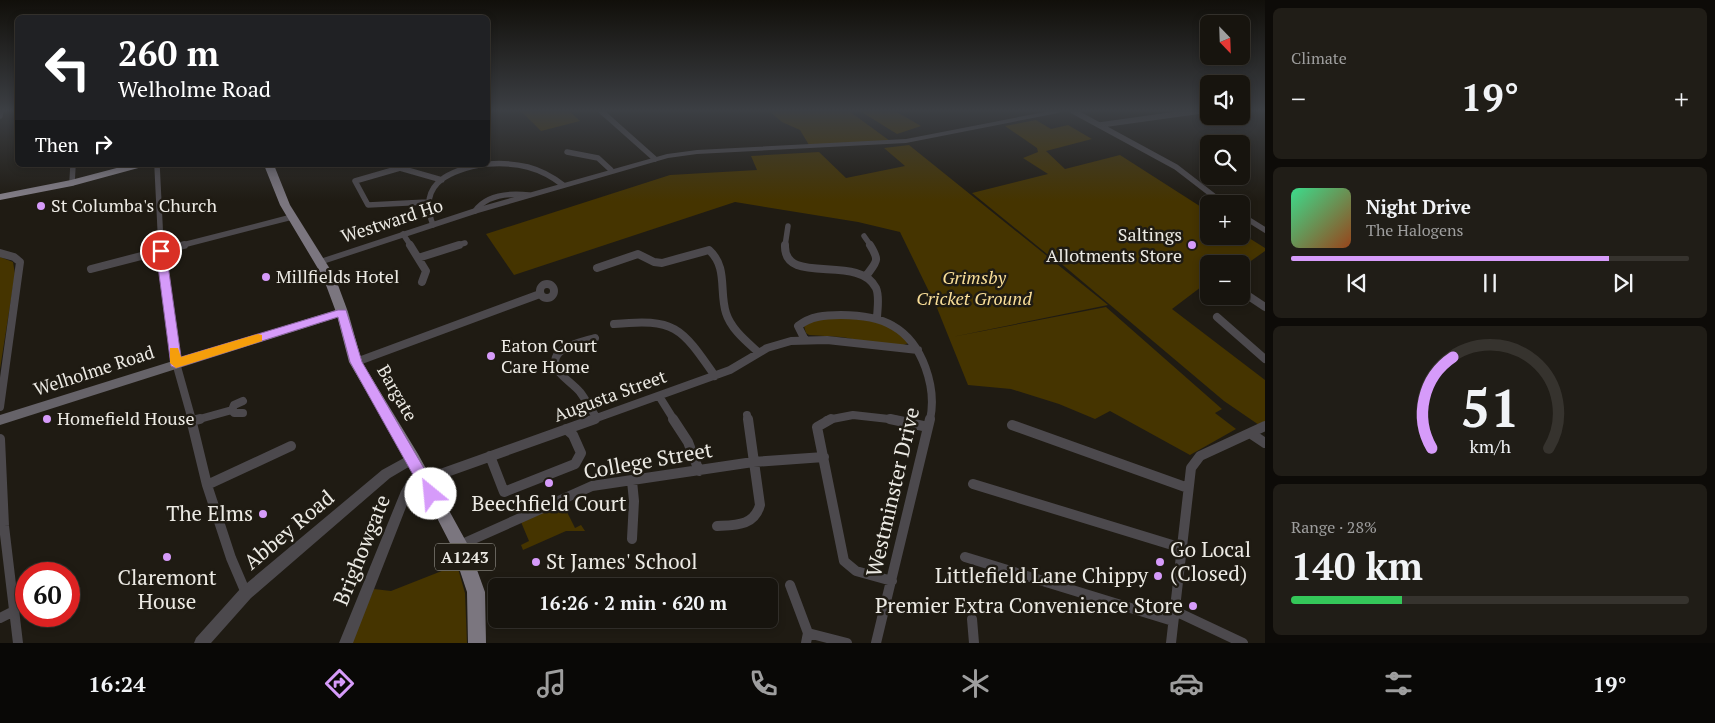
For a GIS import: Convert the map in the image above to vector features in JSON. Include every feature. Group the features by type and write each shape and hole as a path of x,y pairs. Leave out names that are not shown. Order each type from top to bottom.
{"highway":[{"path":"0,197 72,183 132,167"}],"main road":[{"name":"Bargate","path":"270,167 280,195 320,262 342,312 356,362 413,458 460,545 476,592 478,643"},
{"name":"Welholme Road","path":"0,420 342,312"}],"street":[{"path":"635,141 655,159"},
{"name":"Westward Ho","path":"320,262 475,211 611,170 655,159 697,152 906,141"},
{"path":"1128,141 1179,170 1212,195"},
{"path":"567,152 598,158 611,170"},
{"path":"490,164 513,162 536,167 563,184"},
{"path":"72,183 73,167"},
{"path":"157,167 161,251 176,363 207,485 231,558 246,592"},
{"path":"434,225 428,214 427,202 432,191 442,180 471,167"},
{"path":"346,180 355,181 400,168 442,180"},
{"path":"355,181 354,184 368,205 427,202"},
{"path":"92,269 292,217"},
{"path":"1250,221 1265,230"},
{"path":"788,226 785,255 790,262 802,267 846,270 866,276 877,293 877,319"},
{"path":"403,234 426,272 422,282"},
{"path":"864,236 877,256 878,261 866,276"},
{"path":"418,258 465,243"},
{"path":"597,268 638,254 654,262 662,263 709,250 720,264 723,299 730,321 734,329 758,352"},
{"path":"0,253 14,257 20,262 0,408"},
{"path":"356,362 540,294"},
{"path":"1250,297 1265,307"},
{"path":"804,340 798,326 815,317 858,316 877,319 902,331 918,350"},
{"path":"1217,317 1265,359"},
{"path":"614,324 658,322 673,329 687,338 715,376"},
{"path":"595,338 563,349 556,360 565,380 578,391 596,418"},
{"name":"Augusta Street","path":"424,480 715,376 738,367 758,352 772,346 804,340 828,340 883,349 918,350"},
{"name":"Westminster Drive","path":"876,643 934,396 918,350"},
{"path":"660,396 688,442 699,471"},
{"path":"232,410 234,405 242,401"},
{"path":"192,420 232,410 234,413 243,413"},
{"path":"716,526 746,523 759,513 760,505 747,415"},
{"path":"892,581 856,571 844,561 824,456 816,431 820,422 828,418 899,419 928,427"},
{"path":"1012,425 1188,488"},
{"path":"1171,643 1189,474 1194,462 1207,452 1265,426"},
{"path":"490,456 504,492 575,464 581,453 573,435 566,429"},
{"path":"1250,433 1265,443"},
{"path":"0,439 2,527 18,643"},
{"path":"207,485 291,446"},
{"name":"College Street","path":"460,545 592,486 753,462 824,456"},
{"name":"Abbey Road","path":"201,643 246,592 386,474 413,458"},
{"name":"Brighowgate","path":"346,643 405,495 411,485 424,480"},
{"path":"632,481 634,501 632,539"},
{"path":"973,484 1182,548"},
{"path":"965,556 1174,616 1243,643"},
{"path":"790,585 807,638 847,643"},
{"path":"0,618 14,611"},
{"path":"972,619 974,643"}],"green space":[{"path":"807,141 890,141 809,145"},
{"path":"1027,141 1084,141 1046,151 1065,169 1120,155 1200,206 1200,245 1250,245 1250,239 1265,248 1265,251 1250,262 1250,255 1200,255 1200,288 1172,309 1265,380 1265,422 1259,425 1224,401 1051,255 1047,254 972,193 1048,174 1023,158 1038,152 1037,148"},
{"name":"Grimsby Cricket Ground","path":"909,145 1108,305 952,337 1106,307 1222,409 1215,413 1236,429 1190,455 1110,411 1095,419 1059,404 1011,389 968,385 937,308 900,232 858,222 735,202 514,275 486,234 670,175 757,170 751,156 819,152 846,178 905,166 884,148"},
{"path":"0,257 13,262 15,274 0,369"},
{"path":"820,318 868,320 880,323 891,327 908,343 885,346 841,337 809,335 806,333 804,326"},
{"path":"563,504 575,528 581,525 585,531 566,531 523,550 521,545 529,541 521,522"},
{"path":"457,565 465,593 467,643 351,643 374,589 391,591"}],"slow traffic":[{"path":"174,351 176,363 258,338"}],"place":[{"name":"St Columba's Church","path":"41,206"},
{"name":"Saltings Allotments Store","path":"1192,245"},
{"name":"Millfields Hotel","path":"266,277"},
{"name":"Eaton Court Care Home","path":"491,356"},
{"name":"Homefield House","path":"47,419"},
{"name":"Beechfield Court","path":"549,483"},
{"name":"The Elms","path":"263,514"},
{"name":"Claremont House","path":"167,557"},
{"name":"St James' School","path":"536,562"},
{"name":"Go Local (Closed)","path":"1160,562"},
{"name":"Littlefield Lane Chippy","path":"1158,576"},
{"name":"Premier Extra Convenience Store","path":"1193,606"}],"route":[{"path":"161,251 176,363 342,312 356,362 413,458 431,494"}]}
